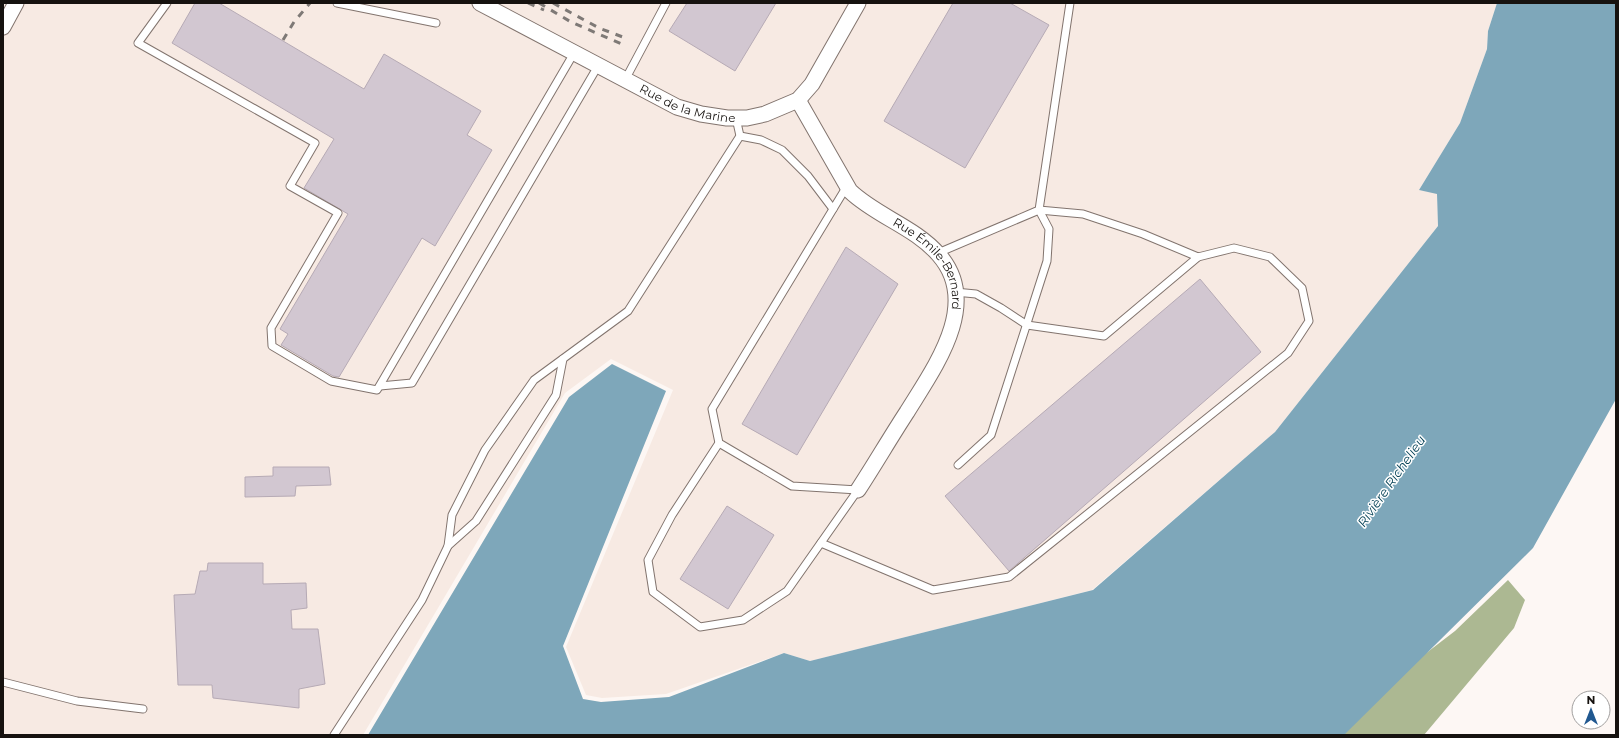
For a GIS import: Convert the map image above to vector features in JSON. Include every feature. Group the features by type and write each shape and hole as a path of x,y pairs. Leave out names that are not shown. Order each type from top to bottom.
{"street":[{"path":"3,27 16,3"},
{"name":"Rue de la Marine","path":"480,3 677,107 701,114 727,118 765,114 798,100 812,84 858,3"},
{"name":"Rue Émile-Bernard","path":"798,100 847,186 858,199 913,234 938,253 947,264 952,276 955,292 956,307 954,321 940,356 858,490"}],"lane":[{"path":"167,3 138,43 315,143 290,186 338,213 271,328 272,346 331,380 378,390 574,53"},
{"path":"337,3 436,22"},
{"path":"625,80 666,3"},
{"path":"958,465 991,435 1047,262 1049,229 1039,210 1070,3"},
{"path":"380,386 412,383 598,66"},
{"path":"334,735 422,600 448,546 452,515 485,450 534,380 628,311 740,136 736,118"},
{"path":"740,136 761,140 782,150 808,176 833,209"},
{"path":"847,186 712,409 719,443 672,515 648,560 653,592 700,626 744,620 787,591 858,490"},
{"path":"938,253 1039,210 1084,214 1143,234 1198,257"},
{"path":"821,543 932,590 1009,577 1288,354 1309,321 1302,288 1270,257 1234,248 1198,257 1104,336 1027,325 976,294 955,292"},
{"path":"448,546 476,521 556,396 563,358"},
{"path":"719,443 792,486 858,490"},
{"path":"3,682 77,701 143,709"}],"shaded area":[{"path":"3,3 1497,3 1488,31 1487,49 1460,123 1419,190 1437,193 1438,226 1275,432 1092,590 810,661 784,653 666,694 602,698 586,695 566,647 673,390 611,359 565,393 363,735 3,735"}],"green space":[{"path":"1508,580 1525,600 1514,628 1424,735 1340,735 1395,677 1455,631"}],"water":[{"name":"Rivière Richelieu","path":"1497,3 1616,3 1616,399 1533,548 1344,735 368,735 569,397 612,364 666,391 563,646 583,699 601,702 669,697 784,653 810,661 1093,590 1275,432 1438,226 1437,194 1419,190 1460,123 1487,49 1488,31"}],"building":[{"path":"195,3 219,3 364,89 384,54 481,111 467,135 492,150 435,246 422,238 339,377 333,376 281,345 288,334 280,329 348,214 304,188 334,139 172,43"},
{"path":"687,3 776,3 735,71 669,31"},
{"path":"953,3 1010,3 1049,25 965,168 884,121"},
{"path":"846,247 898,284 797,455 742,424"},
{"path":"1200,279 1261,352 1009,571 945,496"},
{"path":"273,467 329,467 331,485 296,486 295,496 245,497 245,477 273,476"},
{"path":"727,506 774,535 728,609 680,579"},
{"path":"208,563 263,563 263,584 306,583 307,608 291,610 292,629 318,629 325,684 299,689 299,708 213,698 212,685 178,685 174,595 195,594 200,571 207,571"}],"railway":[{"path":"283,40 294,22 310,3"},
{"path":"528,3 544,10"},
{"path":"539,3 571,22 624,45"},
{"path":"553,3 599,28 628,39"}]}
